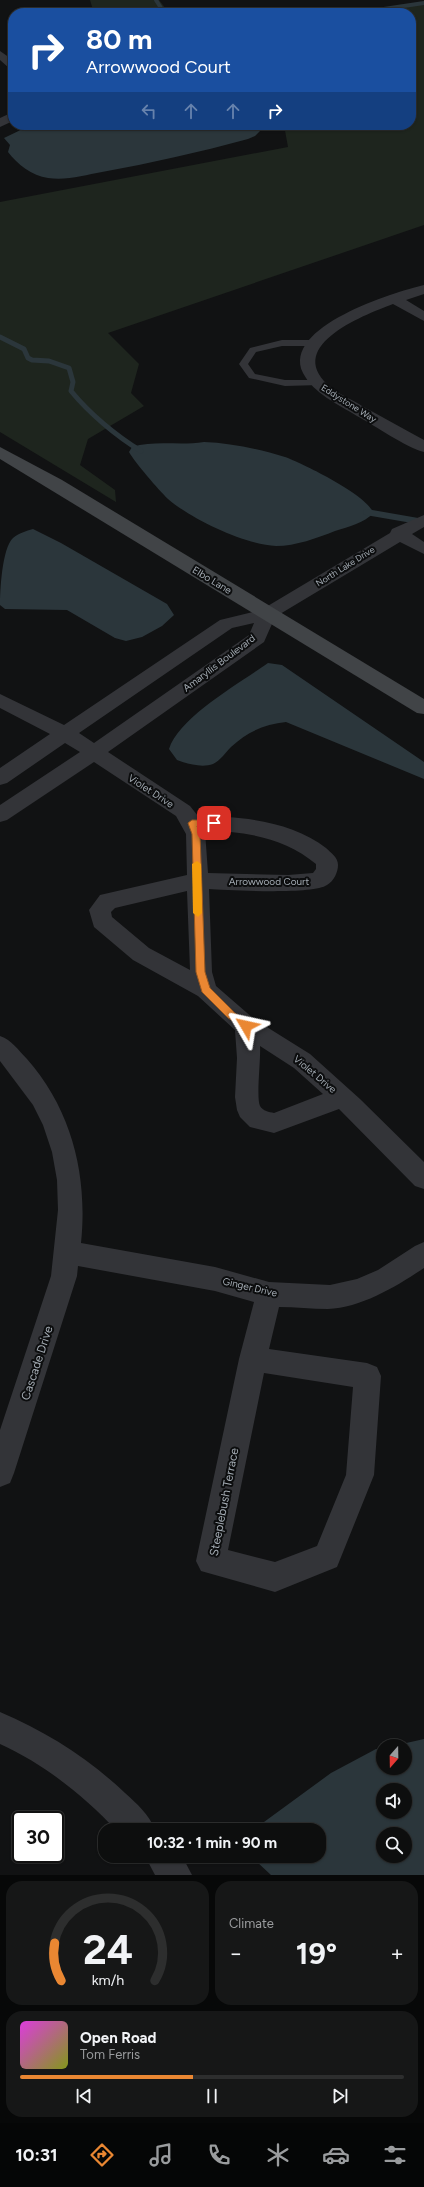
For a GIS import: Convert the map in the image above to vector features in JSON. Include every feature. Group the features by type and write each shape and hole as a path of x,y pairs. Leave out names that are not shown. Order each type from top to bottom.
{"street":[{"path":"0,54 8,61"},
{"name":"Eddystone Way","path":"424,289 343,319 320,334 313,343 307,363 310,373 317,383 345,403 424,446"},
{"path":"396,300 424,317"},
{"name":"Elbo Lane","path":"0,452 56,484 267,614 424,708"},
{"name":"North Lake Drive","path":"267,614 398,533 424,520"},
{"path":"398,533 424,549"},
{"name":"Amaryllis Boulevard","path":"5,767 66,734 226,624 267,614"},
{"name":"Amaryllis Boulevard","path":"0,815 93,753 256,638 267,614"},
{"name":"Violet Drive","path":"0,700 66,734 183,811 192,823 196,834 201,972 206,990 231,1015 246,1026 302,1060 342,1096 424,1178"},
{"name":"Arrowwood Court","path":"192,823 225,823 273,832 305,845 327,861 327,871 319,880 305,882 197,881"},
{"path":"197,881 108,901 100,910 102,921 141,954 206,990"},
{"path":"246,1026 249,1058 247,1098 249,1110 259,1120 274,1122 342,1096"},
{"name":"Cascade Drive","path":"0,1045 28,1077 43,1099 55,1121 64,1145 70,1197 68,1252 59,1291 0,1473"},
{"name":"Ginger Drive","path":"68,1252 136,1266 215,1279 269,1294 330,1297 360,1290 387,1278 424,1254"},
{"name":"Steeplebush Terrace","path":"253,1359 367,1376 360,1475 328,1557 275,1577 212,1561 253,1359 269,1294"},
{"path":"0,1728 47,1753 122,1812 132,1823"},
{"path":"167,1863 175,1875"}],"lane":[{"path":"313,343 282,343 253,350 244,364 252,376 285,383 317,383"}],"shaded area":[{"path":"90,0 159,0 165,8 92,8"},
{"path":"424,3 424,225 108,333 139,364 131,393 144,406 88,439 80,465 115,490 116,502 0,432 0,202 288,147 285,130 416,130 416,8 393,8"},
{"path":"21,130 260,131 255,136 248,139 194,153 82,176 55,179 36,175 20,165 8,152 10,145 4,138"},
{"path":"204,442 245,447 293,460 348,489 369,506 373,513 356,524 314,539 284,546 264,545 219,530 178,507 168,499 142,470 129,452 132,447 141,445"},
{"path":"33,529 61,543 167,604 174,615 162,626 142,637 126,641 115,638 67,610 5,609 0,605 0,599 2,570 6,551 13,538 20,533"},
{"path":"268,663 282,665 424,762 424,779 286,722 264,727 243,737 216,763 200,766 177,760 169,749 175,737 185,725 197,713"},
{"path":"424,1739 424,1875 271,1875 258,1863 326,1863 326,1823 263,1823 331,1773 376,1749 376,1775 412,1775 412,1742"}],"waterway":[{"path":"156,0 161,8"},
{"path":"390,8 424,3"},
{"path":"0,337 24,349 28,358 32,360 49,361 69,368 73,382 71,391 103,424 141,451"},
{"path":"368,512 366,512 424,522"}],"slow traffic":[{"path":"197,864 198,913"}],"route":[{"path":"214,823 192,823 196,834 201,972 206,990 231,1015 246,1026"}]}
